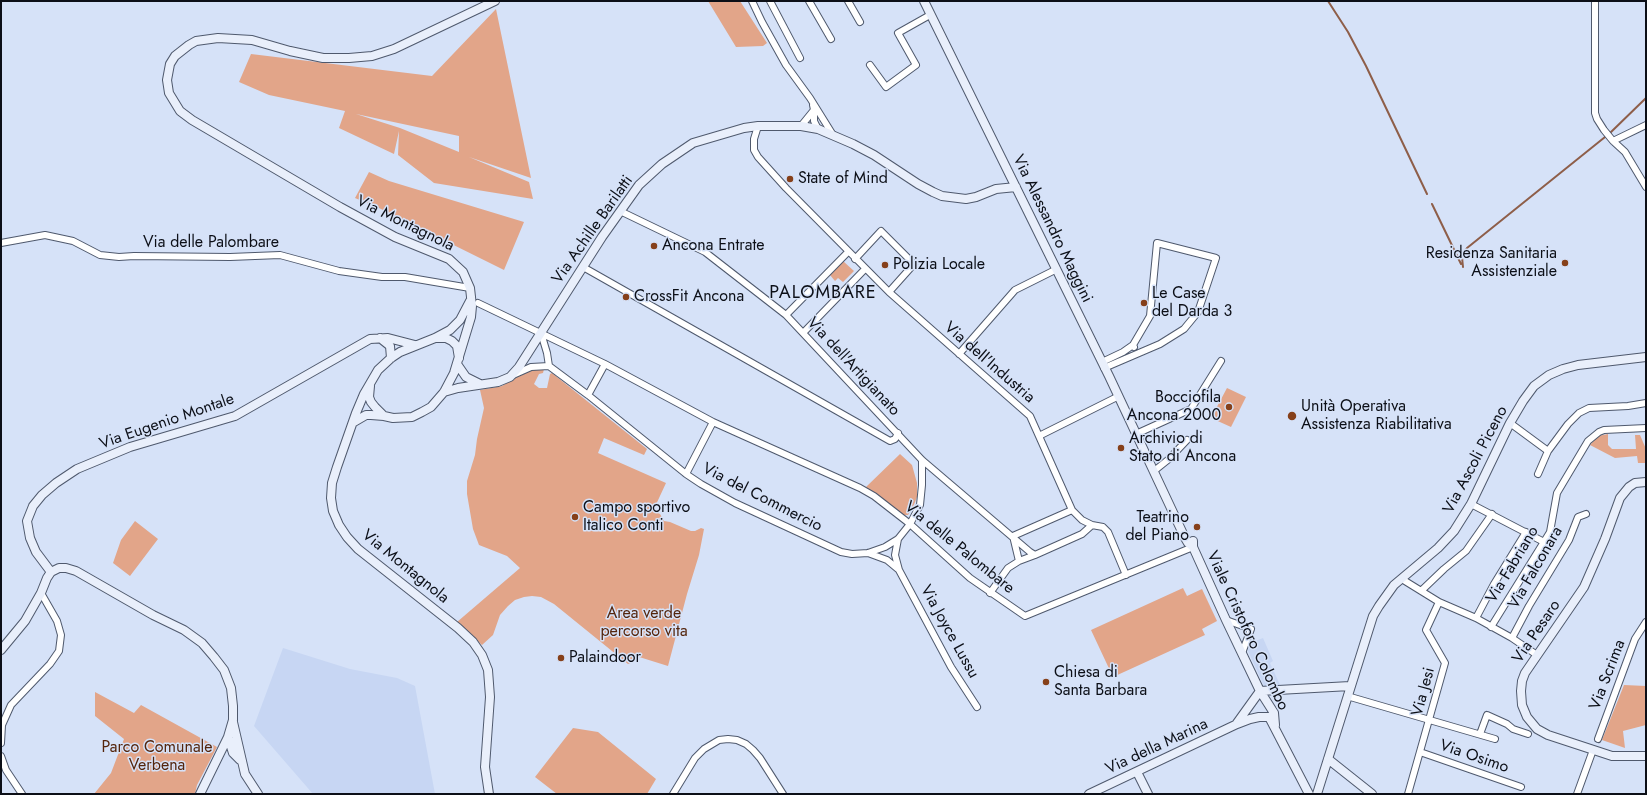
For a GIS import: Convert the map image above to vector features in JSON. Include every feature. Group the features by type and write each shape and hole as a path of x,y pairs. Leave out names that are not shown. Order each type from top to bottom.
{"street":[{"name":"Via Montagnola","path":"489,794 485,767 490,697 488,670 482,655 473,642 458,628 358,549 339,525 333,511 331,498 332,483 364,394 378,370 391,358 415,345 435,338 456,325 475,300 463,272 450,259 395,237 340,207 192,120 180,111 173,102 166,80 170,64 175,56 181,50 196,42 218,38 252,40 309,56 337,58 372,56 394,49 495,1"},
{"path":"752,1 786,65 812,101 833,135"},
{"path":"770,1 800,58"},
{"path":"809,1 831,39"},
{"path":"848,1 860,22"},
{"name":"Via Alessandro Maggini","path":"924,1 995,142 1055,270 1103,365 1179,523 1193,541 1193,547"},
{"path":"1595,1 1595,113 1604,130 1625,152 1646,187"},
{"path":"870,65 886,87 916,65 898,33 930,15"},
{"path":"801,126 816,109"},
{"path":"816,109 814,121 818,129"},
{"path":"1611,139 1646,125"},
{"name":"Via Achille Barilatti","path":"510,377 519,367 583,267 639,185 652,172 693,143 724,132 758,126 801,126 818,129 874,155 918,184 942,196 966,198 976,197 996,189 1016,187"},
{"name":"Via dell'Industria","path":"758,126 754,139 754,150 758,157 786,188 889,292 959,354 998,386 1030,416 1072,510"},
{"name":"Via Achille Barilatti","path":"996,189 1010,176"},
{"name":"Via dell'Artigianato","path":"620,211 705,252 786,315 922,460 1035,555"},
{"path":"855,259 881,231 914,264 889,292"},
{"name":"Via delle Palombare","path":"1,243 45,235 73,241 100,255 119,257 230,257 280,255 339,271 382,277 405,277 470,288"},
{"path":"1158,243 1216,258 1198,312 1184,329 1160,344 1103,365 1133,345 1150,316 1158,243"},
{"path":"786,315 848,252"},
{"path":"583,267 890,441 895,438 898,433"},
{"path":"803,333 865,269"},
{"path":"959,354 1015,290 1055,270"},
{"name":"Via delle Palombare","path":"475,300 605,364 713,422 860,488 874,496 910,524 970,578 1025,616 1193,547"},
{"path":"354,422 366,416 384,416 393,418 412,417 431,407 444,392 454,373 470,323 475,300"},
{"path":"444,392 458,388 498,382 531,367 549,366 541,333"},
{"path":"380,338 390,346 391,358"},
{"name":"Via Eugenio Montale","path":"51,572 36,552 30,538 27,521 33,506 42,495 56,483 77,469 130,447 234,416 364,341 380,338 393,338 415,345"},
{"path":"435,338 446,338 452,341 456,346 458,361 466,377 480,384"},
{"path":"547,353 553,338"},
{"path":"1133,345 1136,354"},
{"name":"Via Ascoli Piceno","path":"1317,794 1373,616 1402,577 1445,541 1454,531 1471,504 1510,423 1534,386 1549,375 1562,369 1578,365 1646,357"},
{"path":"1136,434 1191,410 1221,361"},
{"path":"588,395 605,364"},
{"name":"Via del Commercio","path":"549,366 588,395 686,474 701,484 735,503 841,552 852,554 868,553 885,547 898,539 910,524 922,498 922,460"},
{"path":"371,381 369,396 371,402 384,416"},
{"path":"1039,436 1118,396"},
{"path":"1538,474 1548,451 1578,413 1586,409 1646,403"},
{"path":"686,474 713,422"},
{"path":"1510,423 1548,451"},
{"name":"Via Fabriano","path":"1491,627 1550,532 1557,493 1588,441 1604,430 1646,428"},
{"path":"1154,471 1169,459 1187,440"},
{"name":"Via Pesaro","path":"1646,482 1635,483 1629,487 1620,498 1605,539 1584,587 1537,655 1522,681 1522,704 1527,717 1537,729 1548,736 1612,756 1646,756"},
{"path":"1471,504 1544,542"},
{"path":"1019,561 1013,536 1072,510 1082,520 1092,525 1103,527 1108,532 1126,575"},
{"path":"1422,591 1444,569 1466,551 1492,514"},
{"name":"Via Falconara","path":"1512,638 1529,606 1569,540 1578,517 1586,514"},
{"path":"990,593 1008,568 1019,561 1082,534 1092,525"},
{"path":"1476,618 1494,584 1526,532"},
{"name":"Via Joyce Lussu","path":"898,539 895,555 899,570 951,667 977,707"},
{"path":"885,547 895,555"},
{"path":"885,547 887,560"},
{"name":"Viale Cristoforo Colombo","path":"1193,547 1260,691 1274,713 1275,727"},
{"name":"Via Joyce Lussu","path":"868,553 887,560 899,570"},
{"path":"1,650 25,621 51,572 59,568 76,572 153,615 184,630 202,643 224,670 231,688 234,706 233,720 228,737 200,794"},
{"path":"1405,581 1439,602 1476,618 1512,638 1537,655"},
{"path":"1,743 2,724 11,705 50,664 59,650 61,635 57,621 41,593"},
{"name":"Via Jesi","path":"1408,794 1445,663 1426,630 1439,602"},
{"path":"1226,620 1251,629 1242,653"},
{"name":"Via Scrima","path":"1598,739 1635,639 1646,622"},
{"path":"1260,691 1350,686"},
{"name":"Via della Marina","path":"1237,724 1260,691"},
{"path":"1347,696 1495,739"},
{"path":"1480,734 1487,715 1507,724 1513,729 1528,734"},
{"name":"Viale Cristoforo Colombo","path":"1269,717 1309,794"},
{"name":"Via della Marina","path":"1089,794 1237,724 1255,718 1269,717"},
{"path":"233,720 240,761 245,774 258,794"},
{"path":"228,737 237,744"},
{"path":"228,737 233,753 240,761"},
{"path":"673,794 695,758 704,749 719,740 728,739 737,740 746,744 753,750 763,762 783,794"},
{"path":"1576,794 1594,750"},
{"path":"220,751 233,753"},
{"name":"Via Osimo","path":"1420,752 1521,787"},
{"path":"1,756 6,770 22,794"},
{"path":"1328,759 1372,794"},
{"path":"1137,772 1148,794"}],"shaded area":[{"path":"1263,638 1273,661 1270,663 1281,687 1265,688 1248,651 1250,643"},
{"path":"283,648 350,669 397,678 415,686 435,794 313,794 254,726"}],"green space":[{"path":"708,1 740,1 767,43 763,46 736,47"},
{"path":"496,9 531,178 469,157 529,182 533,199 434,183 398,155 399,131 394,154 339,128 345,111 269,95 239,82 251,54 432,76","holes":["356,114 459,136 459,152 400,128"]},
{"path":"369,172 389,181 524,222 504,270 379,208 355,198"},
{"path":"843,261 854,271 843,282 838,278 835,281 830,275"},
{"name":"Area verde percorso vita","path":"544,369 543,373 539,374 534,384 539,388 547,388 550,374 552,373 647,449 644,455 604,438 598,453 666,483 653,511 660,514 664,521 691,531 701,528 704,529 699,555 668,666 636,656 633,662 628,664 554,604 541,597 532,596 515,600 500,615 493,635 482,645 457,622 520,568 507,556 479,545 473,529 467,494 467,481 475,455 484,408 480,390 502,386 522,373"},
{"name":"Bocciofila Ancona 2000","path":"1227,388 1246,397 1231,427 1211,418"},
{"path":"1608,434 1608,445 1612,449 1636,449 1635,435 1640,435 1646,449 1646,463 1638,463 1637,456 1615,458 1590,445 1598,436"},
{"path":"900,454 912,465 917,483 917,497 908,515 904,515 866,487"},
{"path":"135,521 158,539 130,576 113,563 121,540"},
{"path":"1183,588 1187,596 1202,589 1217,621 1202,629 1205,635 1113,677 1091,630"},
{"path":"1624,685 1646,686 1646,725 1623,731 1625,748 1602,740"},
{"name":"Parco Comunale Verbena","path":"95,692 134,713 141,705 217,747 197,785 195,794 94,794 111,773 124,739 95,716"},
{"path":"573,728 598,732 656,779 647,794 557,794 535,777"}],"waterway":[{"path":"1328,1 1348,32 1366,66 1427,194"},
{"path":"1463,267 1462,257 1467,248 1610,133 1646,98"},
{"path":"1432,204 1461,264"}],"place":[{"name":"State of Mind","path":"790,179"},
{"name":"Ancona Entrate","path":"654,246"},
{"name":"Residenza Sanitaria Assistenziale","path":"1565,263"},
{"name":"Polizia Locale","path":"885,265"},
{"name":"CrossFit Ancona","path":"626,297"},
{"name":"Le Case del Darda 3","path":"1144,303"},
{"name":"Bocciofila Ancona 2000","path":"1229,407"},
{"name":"Unità Operativa Assistenza Riabilitativa","path":"1292,416"},
{"name":"Archivio di Stato di Ancona","path":"1121,448"},
{"name":"Campo sportivo Italico Conti","path":"575,517"},
{"name":"Teatrino del Piano","path":"1197,527"},
{"name":"Palaindoor","path":"561,658"},
{"name":"Chiesa di Santa Barbara","path":"1046,682"}],"district":[{"name":"PALOMBARE","path":"823,294"}]}
